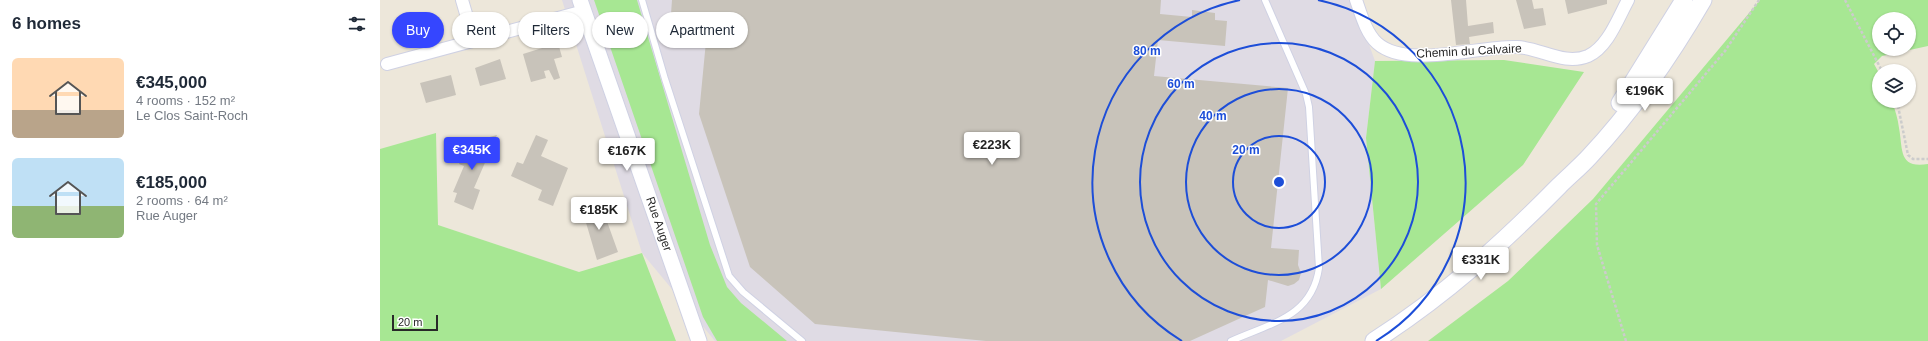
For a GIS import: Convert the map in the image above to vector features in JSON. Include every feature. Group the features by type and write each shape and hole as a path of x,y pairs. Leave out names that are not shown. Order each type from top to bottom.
{"main road":[{"path":"1560,186 1616,109 1684,0"},
{"path":"1374,341 1424,308 1465,276 1524,223 1590,156 1627,112 1667,56 1703,0"}],"street":[{"path":"462,0 466,12"},
{"name":"Chemin du Calvaire","path":"1356,0 1364,23 1372,37 1377,43 1392,50 1407,54 1437,55 1519,47 1573,59 1588,56 1602,45 1628,0"},
{"path":"510,29 582,5"},
{"name":"Rue Auger","path":"582,5 699,339"},
{"path":"387,64 452,47"}],"lane":[{"path":"642,0 665,79 730,276 743,292 802,341"},
{"path":"1231,341 1290,315 1301,307 1313,290 1319,268 1309,107 1306,94 1265,0"}],"path":[{"path":"1626,341 1597,245 1596,204 1725,51 1760,0"},
{"path":"1845,0 1878,64"},
{"path":"1898,108 1908,155 1913,159 1928,158"}],"shaded area":[{"path":"562,0 1353,0 1375,61 1366,138 1381,289 1281,341 715,341 642,253 577,48 584,48 584,12 566,12"}],"green space":[{"path":"594,0 637,0 641,12 598,12"},
{"path":"1760,0 1928,0 1928,46 1916,49 1916,12 1872,12 1872,56 1882,56 1874,64 1872,64 1872,108 1894,108 1904,156 1911,163 1918,165 1928,164 1928,341 1428,341 1508,281 1593,199"},
{"path":"648,37 710,245 727,287 741,303 787,341 717,341 703,317 611,48 648,48"},
{"path":"1504,60 1584,72 1523,165 1381,289 1366,138 1375,61"},
{"path":"436,133 438,225 579,272 642,253 676,341 380,341 380,149"}],"building":[{"path":"672,0 1161,0 1160,14 1192,17 1192,10 1215,13 1215,20 1227,21 1225,46 1158,40 1154,76 1288,88 1271,248 1299,250 1298,265 1301,273 1299,280 1288,286 1268,280 1265,307 1190,341 986,341 815,324 750,267 699,114 705,48 748,48 748,12 671,12"},
{"path":"1451,0 1466,0 1468,26 1493,22 1494,33 1469,37 1470,44 1456,45"},
{"path":"1516,0 1532,0 1534,9 1543,8 1546,25 1524,29"},
{"path":"1565,0 1607,0 1607,4 1568,14"},
{"path":"542,48 559,48 562,57 554,59 560,78 554,80 549,70 544,71 546,78 531,82 523,54"},
{"path":"500,59 506,79 480,86 475,68"},
{"path":"451,75 456,95 426,103 420,83"},
{"path":"497,135 474,188 480,190 473,210 454,202 457,193 453,192 464,166 459,164 463,153 460,152 464,144"},
{"path":"536,135 548,140 541,156 568,168 553,206 538,200 542,190 511,176 517,162 523,164"},
{"path":"600,202 618,252 597,260 582,209"}]}
